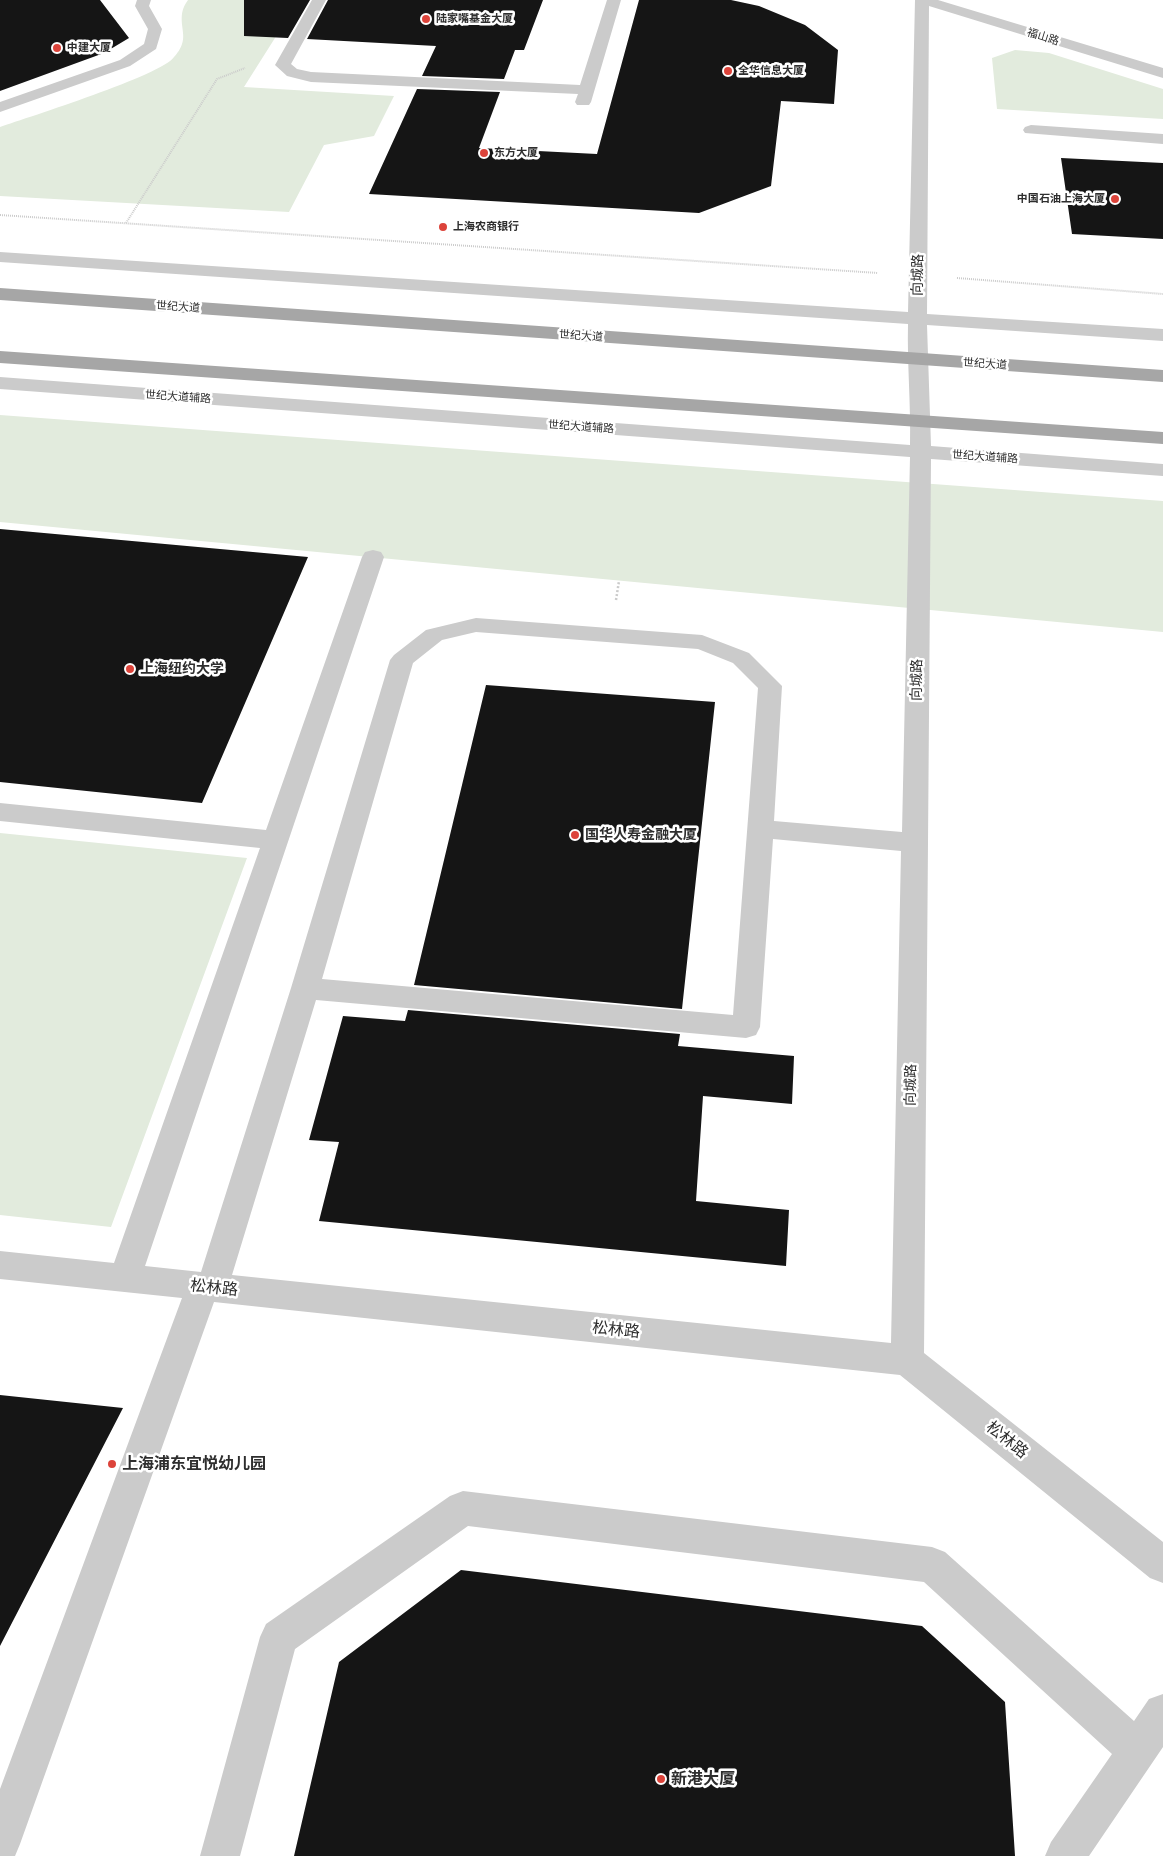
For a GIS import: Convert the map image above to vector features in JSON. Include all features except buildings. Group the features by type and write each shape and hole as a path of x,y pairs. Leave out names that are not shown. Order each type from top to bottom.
{"main road":[{"name":"世纪大道","path":"0,294 1163,376"},
{"path":"0,356 1163,438"}],"street":[{"path":"0,107 125,63 151,46 155,30 142,6 144,0"},
{"path":"319,0 283,65 292,73 311,77 585,96 614,0"},
{"name":"福山路","path":"922,0 1163,73"},
{"name":"向城路","path":"907,1360 921,421 917,360 917,319 922,0"},
{"path":"1031,130 1163,139"},
{"path":"0,257 1163,335"},
{"name":"世纪大道辅路","path":"0,383 1163,470"},
{"path":"125,1278 373,557"},
{"path":"0,1844 208,1287 305,988 402,660 434,635 476,625 610,634 702,642 741,658 770,686 746,1027 305,988"},
{"path":"0,812 276,840"},
{"path":"761,829 914,842"},
{"name":"松林路","path":"0,1265 907,1360 1163,1565"},
{"path":"220,1856 279,1637 463,1508 932,1565 1138,1751"},
{"path":"1065,1856 1163,1714"}],"path":[{"path":"126,223 217,79 246,68 283,65"},
{"path":"0,215 918,275 1163,294"}],"shaded area":[{"path":"188,0 299,0 244,87 394,96 374,136 324,145 289,212 0,196 0,127 121,84 164,65 175,56 181,46 183,39 182,12"},
{"path":"1015,50 1049,53 1163,89 1163,119 997,109 992,58"},
{"path":"0,415 1163,501 1163,632 0,522"},
{"path":"0,833 247,858 111,1227 0,1215"}],"place":[{"name":"陆家嘴基金大厦","path":"426,19"},
{"name":"中建大厦","path":"57,48"},
{"name":"全华信息大厦","path":"728,71"},
{"name":"东方大厦","path":"484,153"},
{"name":"中国石油上海大厦","path":"1115,199"},
{"name":"上海农商银行","path":"443,227"},
{"name":"上海纽约大学","path":"130,669"},
{"name":"国华人寿金融大厦","path":"575,835"},
{"name":"上海浦东宜悦幼儿园","path":"112,1464"},
{"name":"新港大厦","path":"661,1779"}]}
